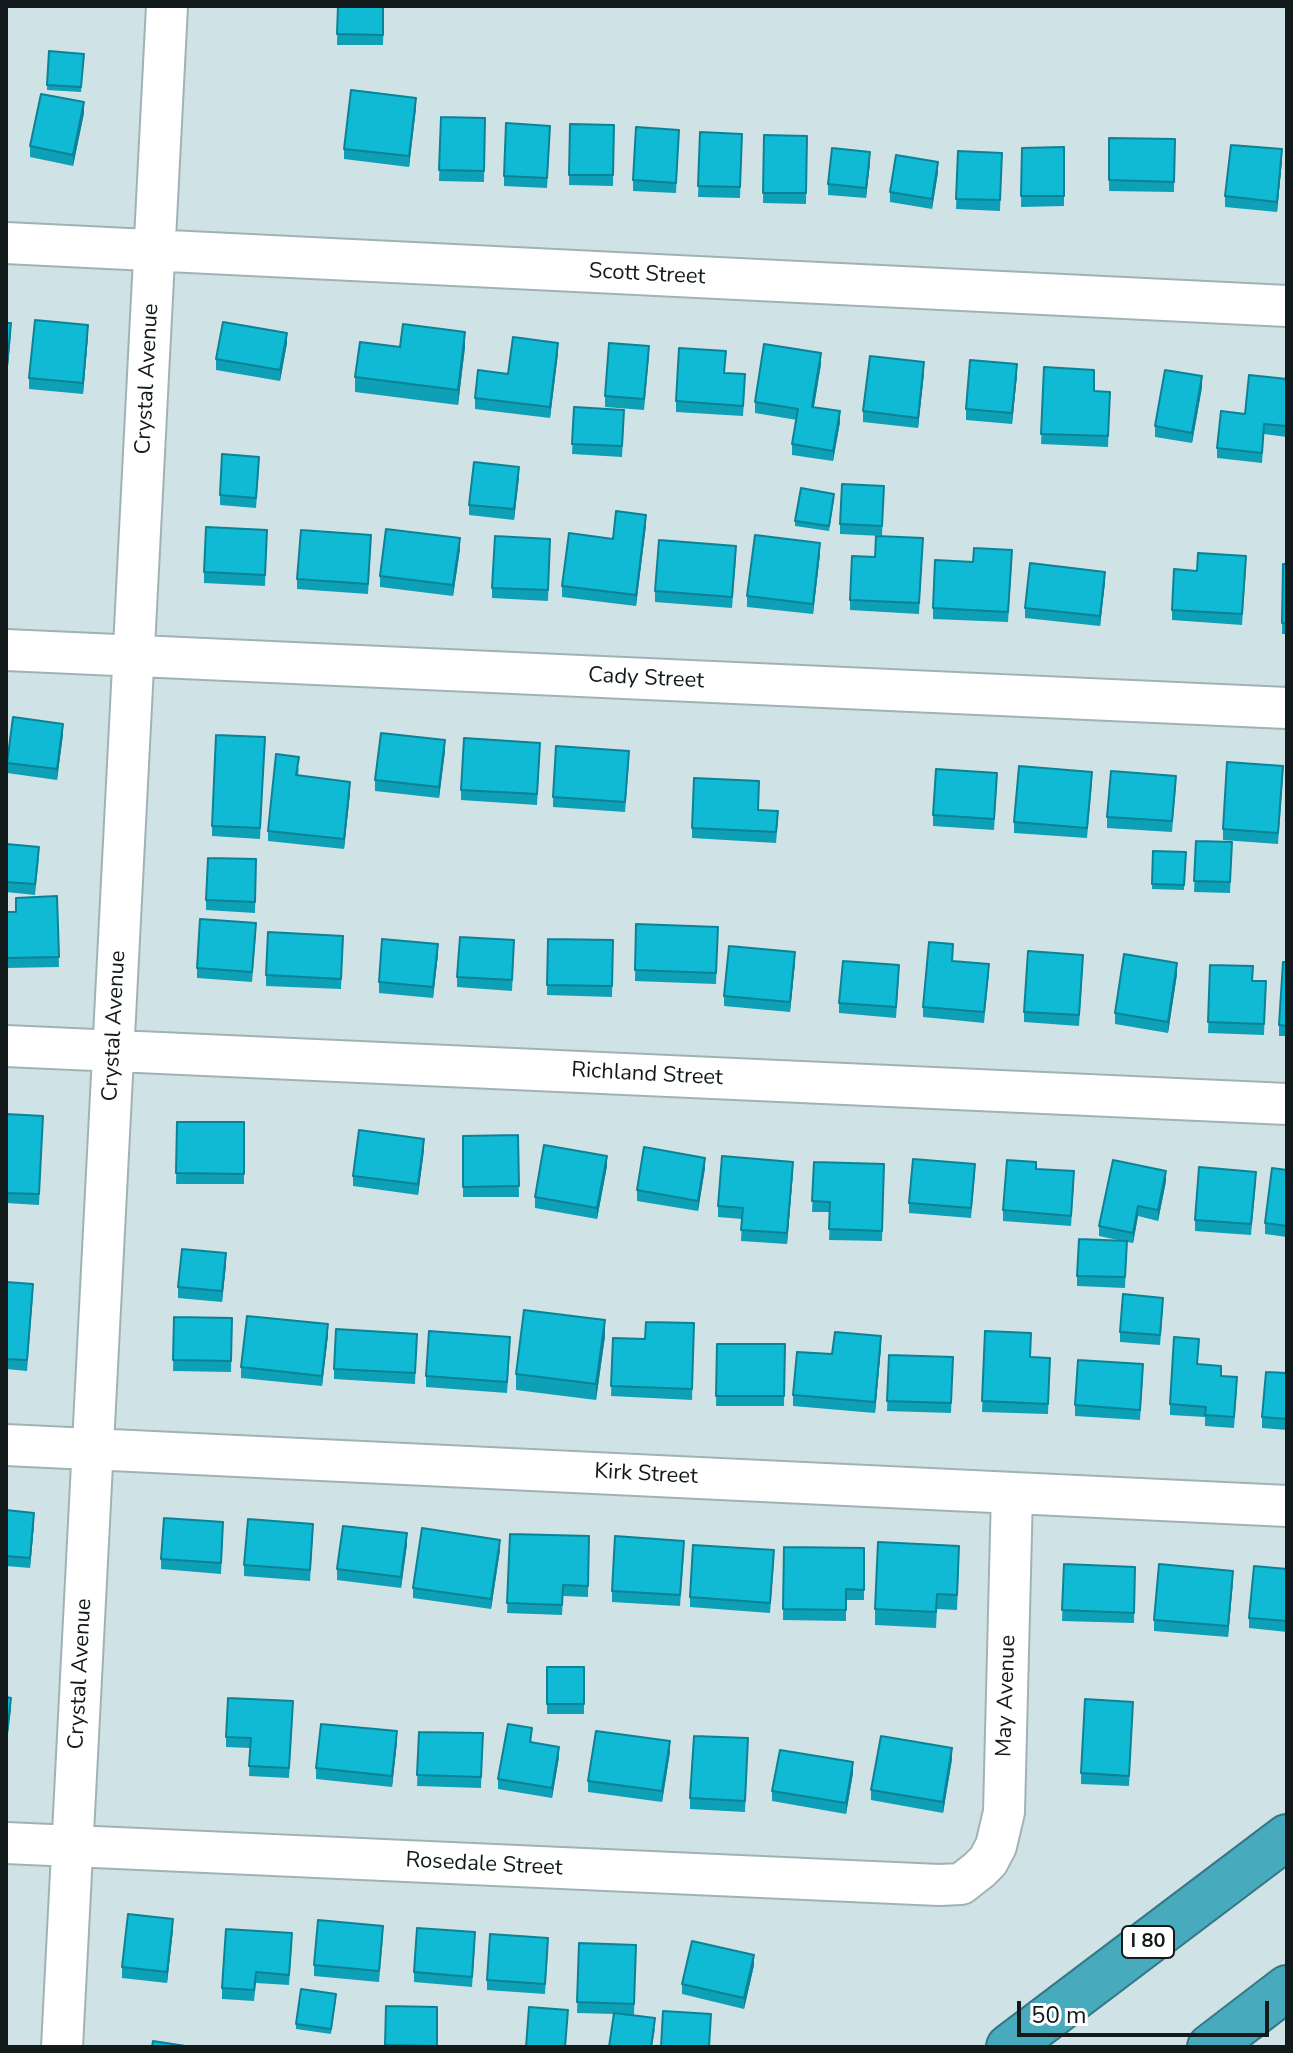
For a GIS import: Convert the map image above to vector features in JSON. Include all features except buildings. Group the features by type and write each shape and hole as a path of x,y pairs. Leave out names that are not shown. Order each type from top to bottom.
{"highway":[{"name":"I 80","path":"1009,2047 1287,1837"},
{"path":"1210,2047 1287,1988"}],"street":[{"name":"Crystal Avenue","path":"62,2047 167,6"},
{"name":"Scott Street","path":"6,243 1287,306"},
{"name":"Cady Street","path":"6,650 1287,708"},
{"name":"Richland Street","path":"6,1046 1287,1104"},
{"name":"Kirk Street","path":"6,1445 1287,1506"},
{"name":"May Avenue","path":"961,1884 988,1861 996,1846 1004,1812 1012,1493"},
{"name":"Rosedale Street","path":"6,1843 961,1884"}]}
